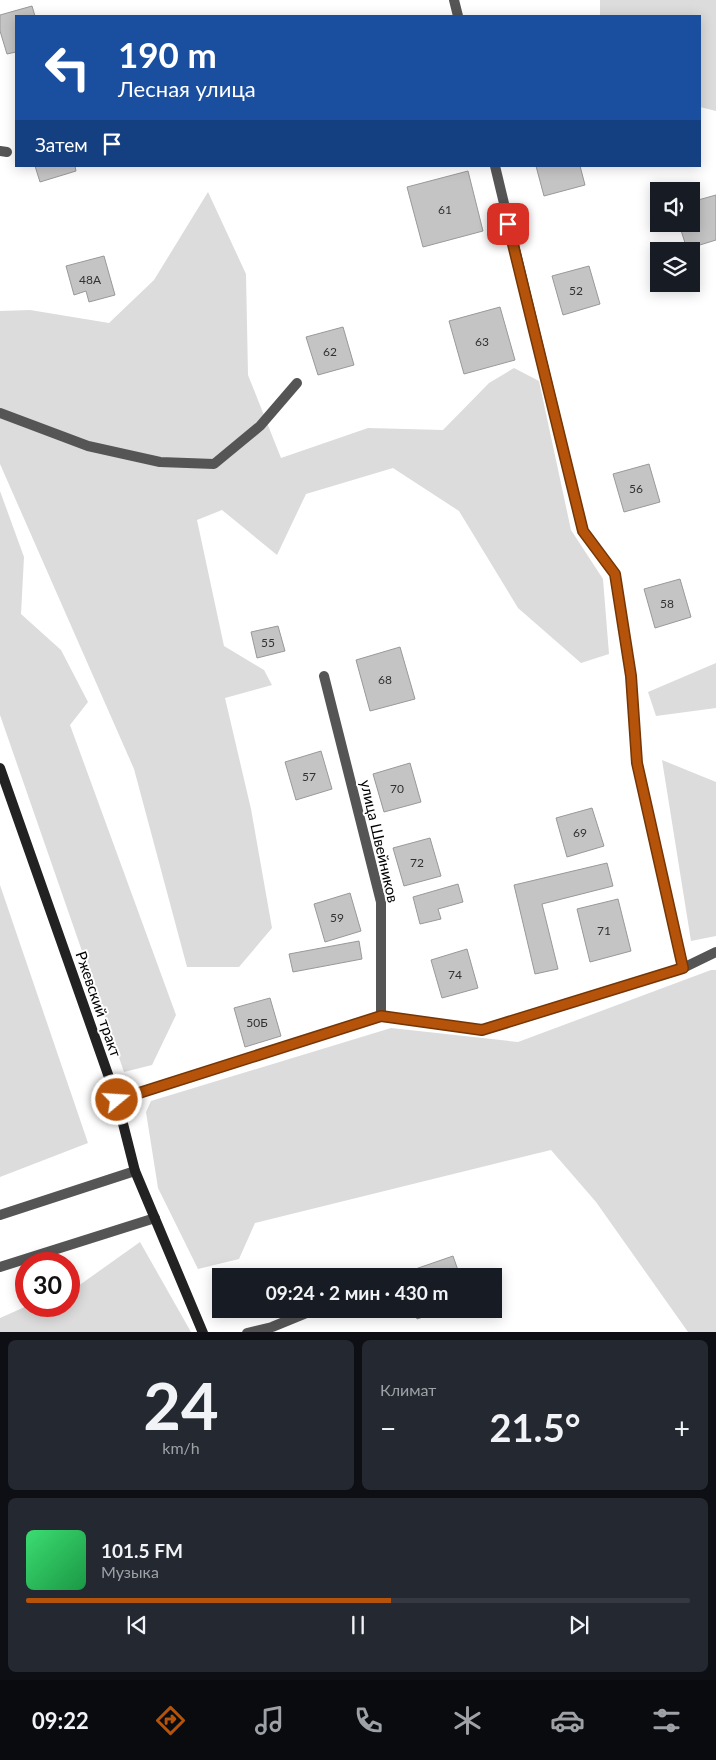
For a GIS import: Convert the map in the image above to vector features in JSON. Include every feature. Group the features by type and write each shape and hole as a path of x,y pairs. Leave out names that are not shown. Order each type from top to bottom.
{"main road":[{"name":"Ржевский тракт","path":"0,768 117,1100 135,1171 203,1332"}],"street":[{"path":"454,0 458,15"},
{"path":"494,167 583,531 615,574 631,676 637,763 683,968"},
{"path":"0,413 88,446 160,462 214,464 260,426 297,383"},
{"name":"улица Швейников","path":"324,676 381,902 381,1016"},
{"path":"117,1100 381,1016 482,1030 683,968 716,952"},
{"path":"0,1215 135,1171"},
{"path":"0,1266 155,1218"},
{"path":"247,1332 272,1327 294,1318"}],"shaded area":[{"path":"600,0 716,0 716,111 701,107 701,15 600,15"},
{"path":"208,192 246,274 248,375 281,458 368,428 443,430 489,383 514,368 539,381 571,530 603,579 609,654 581,663 518,608 459,511 393,468 306,494 277,555 222,510 197,520 224,646 264,670 272,685 225,698 251,809 272,928 239,967 187,967 134,769 0,464 0,311 30,310 109,323 154,280"},
{"path":"0,491 24,557 21,614 61,650 88,702 70,725 176,1015 152,1065 124,1072 0,715"},
{"path":"716,663 716,708 656,716 648,692"},
{"path":"662,760 716,782 716,936 691,941"},
{"path":"0,885 88,1143 0,1177"},
{"path":"711,970 716,970 716,1332 688,1332 596,1202 551,1150 255,1223 239,1259 198,1269 158,1188 146,1112 151,1101 391,1028 518,1042"},
{"path":"140,1242 191,1332 0,1332 0,1318 15,1311 15,1317 80,1317 81,1284"}],"building":[{"path":"32,6 35,15 15,15 15,52 7,54 0,31 0,15"},
{"path":"35,167 75,167 76,171 40,182"},
{"path":"536,167 580,167 585,185 544,196"},
{"path":"468,171 483,231 423,247 407,187"},
{"path":"716,195 716,240 700,245 700,242 685,242 682,232 700,232 700,199"},
{"path":"104,256 115,295 89,302 86,291 74,295 66,266"},
{"path":"589,266 600,304 563,315 552,276"},
{"path":"500,307 515,360 464,374 449,321"},
{"path":"343,327 354,365 318,375 306,337"},
{"path":"649,464 660,502 624,512 613,474"},
{"path":"680,579 691,617 655,628 644,589"},
{"path":"278,626 285,651 257,658 251,632"},
{"path":"400,647 415,699 370,711 356,660"},
{"path":"321,751 332,789 296,800 285,762"},
{"path":"410,763 421,802 384,812 373,774"},
{"path":"592,808 604,846 567,857 556,818"},
{"path":"430,838 441,876 404,886 393,848"},
{"path":"607,863 613,886 542,904 558,969 535,974 514,885"},
{"path":"458,884 463,902 438,909 441,919 420,924 413,897"},
{"path":"350,893 361,931 325,942 314,904"},
{"path":"618,899 631,951 590,962 577,909"},
{"path":"359,941 362,959 293,972 289,954"},
{"path":"467,949 478,988 442,998 431,960"},
{"path":"270,998 281,1036 245,1047 234,1008"},
{"path":"453,1256 457,1268 418,1268"}],"route":[{"path":"117,1100 381,1016 482,1030 683,968 637,763 631,676 615,574 583,531 508,224"}]}
